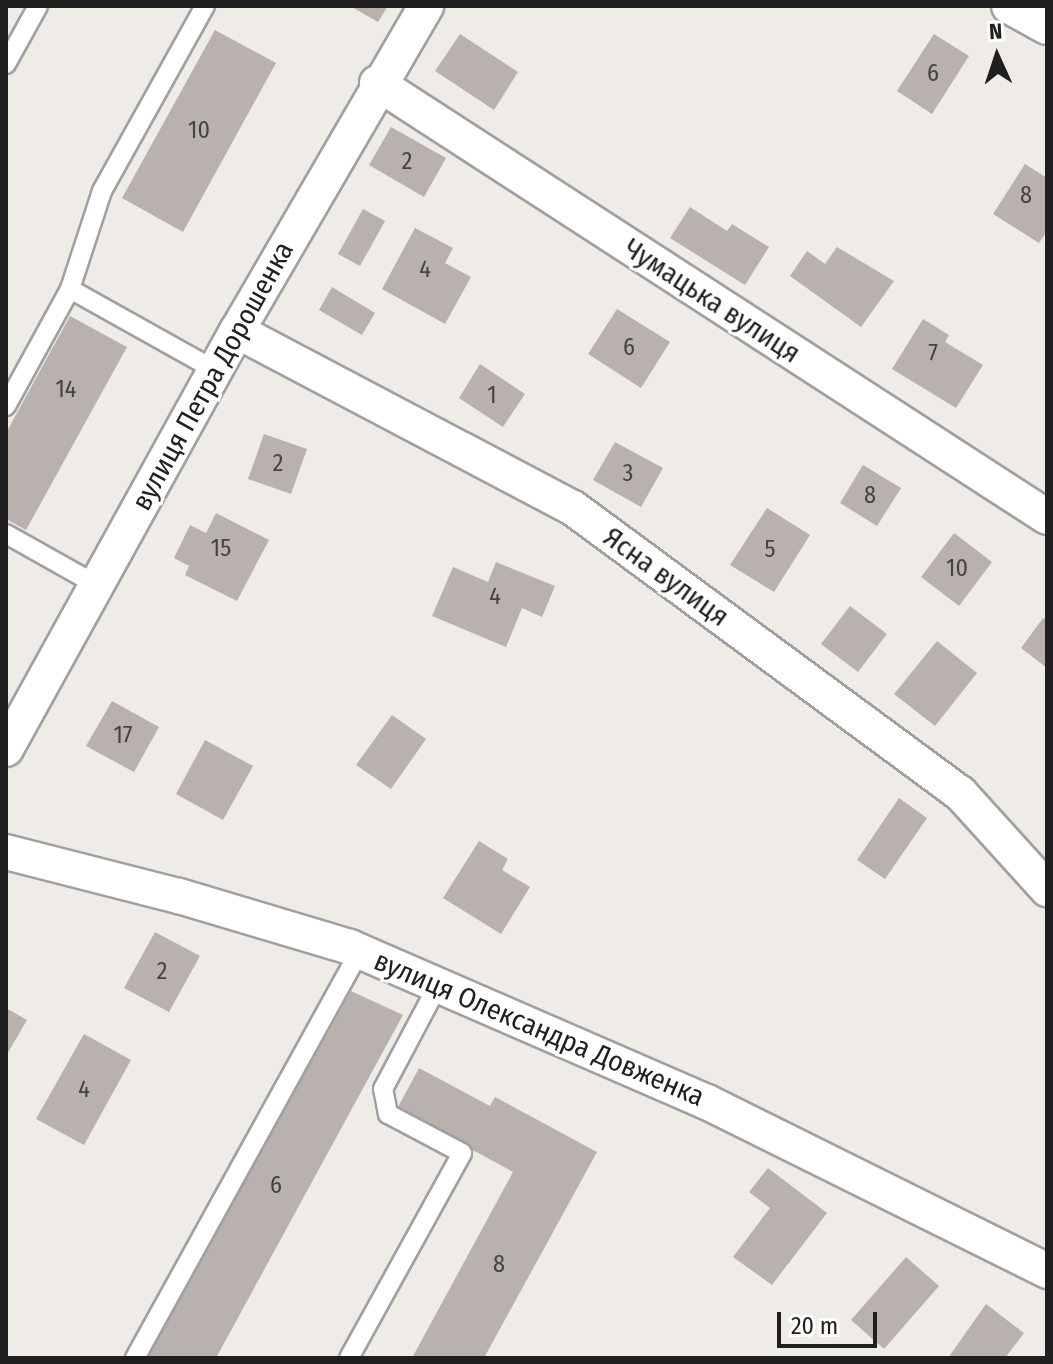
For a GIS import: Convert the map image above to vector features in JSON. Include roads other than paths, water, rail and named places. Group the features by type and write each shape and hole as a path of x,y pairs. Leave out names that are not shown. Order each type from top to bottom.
{"street":[{"name":"вулиця Петра Дорошенка","path":"6,749 377,83 426,6"},
{"path":"1009,6 1047,27"},
{"name":"Чумацька вулиця","path":"377,83 1047,517"},
{"name":"Ясна вулиця","path":"237,331 573,508 960,793 1047,889"},
{"name":"вулиця Олександра Довженка","path":"6,852 179,896 360,951 707,1102 1047,1271"}],"lane":[{"path":"6,64 38,6"},
{"path":"6,406 70,289 102,191 205,6"},
{"path":"70,289 215,370"},
{"path":"6,534 97,585"},
{"path":"135,1358 360,951"},
{"path":"349,1358 462,1153 388,1114 383,1089 438,985"}]}
